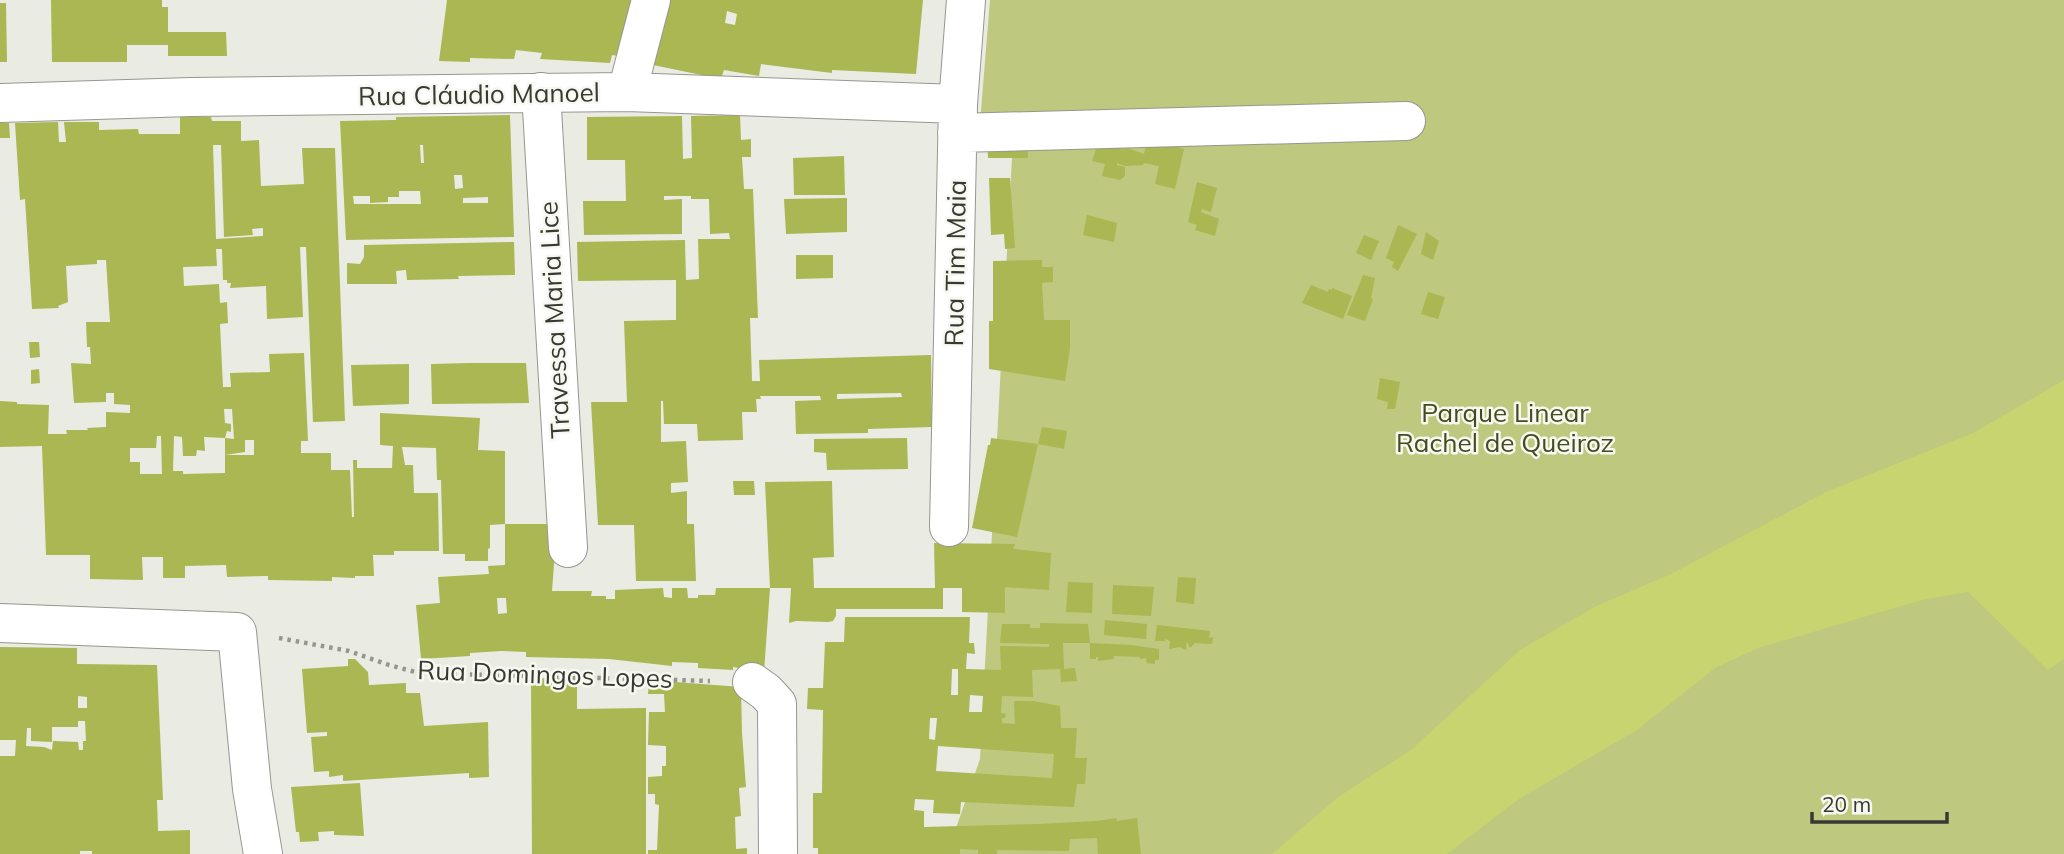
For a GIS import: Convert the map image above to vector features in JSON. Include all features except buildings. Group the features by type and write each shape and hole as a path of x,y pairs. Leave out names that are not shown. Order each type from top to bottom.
{"street":[{"path":"627,92 651,0"},
{"name":"Rua Tim Maia","path":"949,527 958,119 966,0"},
{"name":"Travessa Maria Lice","path":"541,92 568,548"},
{"name":"Rua Cláudio Manoel","path":"0,103 191,97 627,92 958,119 1406,121"},
{"path":"0,623 237,632 253,789 263,854"},
{"path":"752,682 777,704 778,854"}],"path":[{"name":"Rua Domingos Lopes","path":"237,632 349,651 419,673 752,682"}],"green space":[{"name":"Parque Linear Rachel de Queiroz","path":"990,0 2064,0 2064,854 947,854 980,759 1014,120 980,123"}],"shaded area":[{"path":"2064,380 2064,659 2048,670 1968,592 1922,600 1758,648 1715,668 1637,730 1519,799 1447,854 1272,854 1338,797 1412,749 1520,650 1596,606 1671,574 1826,492 1973,433"}]}
